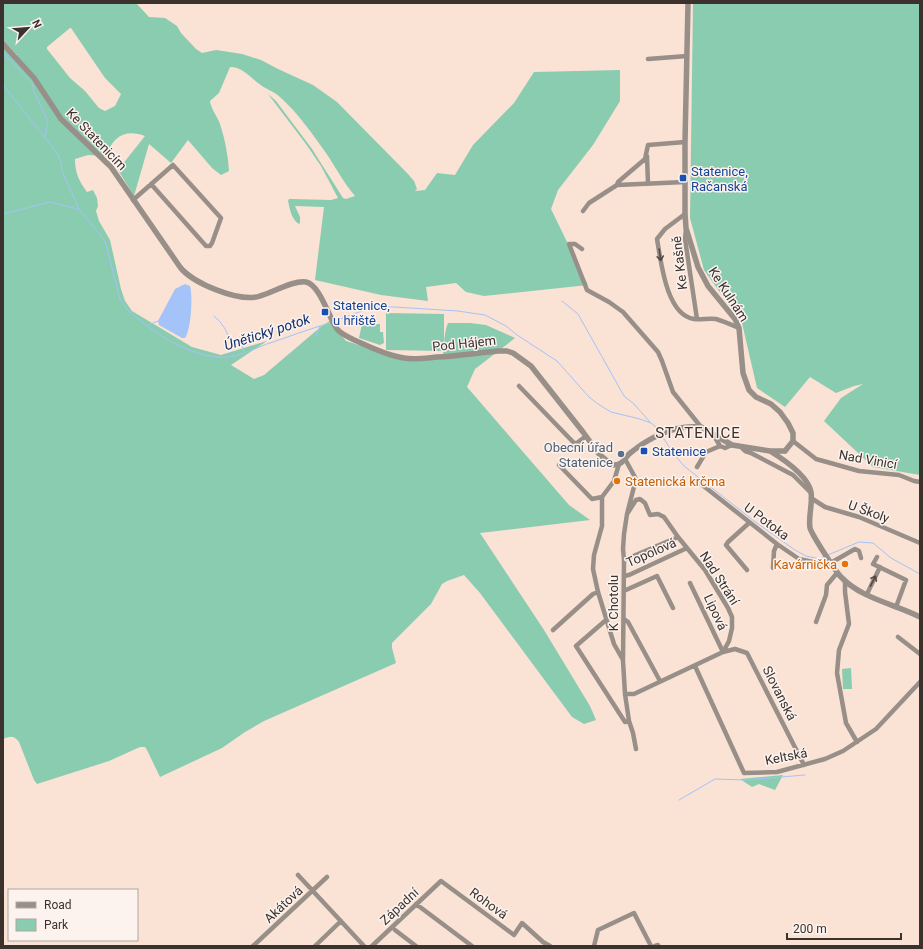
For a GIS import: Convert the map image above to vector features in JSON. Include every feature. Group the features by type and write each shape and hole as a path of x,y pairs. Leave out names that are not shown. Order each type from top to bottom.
{"street":[{"name":"Ke Kulnám","path":"688,3 685,142 686,228 698,267 708,286 735,319 739,328 743,373 749,390 756,397 771,404 780,412 788,422 793,433 793,441"},
{"name":"Ke Statenicím","path":"3,44 34,78 61,119 111,167 184,272 198,282 235,296 248,298 260,296 296,282 305,282 314,287"},
{"path":"648,59 687,56"},
{"path":"648,184 648,145 685,142"},
{"path":"583,211 589,203 616,185 647,156"},
{"path":"133,200 151,184 173,165 221,218 210,246 206,246 151,184"},
{"path":"616,185 685,182"},
{"path":"685,214 665,229 657,239 662,270 678,311 693,319 716,319 739,328"},
{"name":"Ke Kašně","path":"686,228 685,239 697,319"},
{"path":"582,249 575,244 569,244 587,290 609,302 623,312 658,352 673,392 701,427 732,446 742,448 770,451 786,450 793,441"},
{"name":"Pod Hájem","path":"314,287 335,325 342,333 382,352 404,358 438,357 498,351 513,353 524,360 533,369 599,454 608,463 613,465 619,464"},
{"path":"519,386 574,443 577,443 586,436"},
{"path":"623,661 614,644 606,620 593,569 594,555 602,526 602,497 614,481 619,464 634,450 664,432 680,428 701,427"},
{"path":"713,434 720,446"},
{"name":"Nad Vinicí","path":"793,441 816,459 859,471 900,475 920,482"},
{"path":"697,467 706,452 720,446 725,448 732,446"},
{"name":"U Školy","path":"742,448 745,451 792,475 825,508 859,517 920,543"},
{"path":"786,450 789,463"},
{"path":"770,451 789,463 808,485 811,495 811,530 837,573 845,581 867,594 920,617"},
{"name":"K Chotolu","path":"625,459 636,479 627,514 623,549 623,661 625,694 627,722 633,733 636,749"},
{"path":"559,465 592,499 602,497"},
{"name":"U Potoka","path":"696,480 749,523 799,559 827,565 830,561"},
{"name":"Nad Strání","path":"627,514 636,500 640,499 650,514 658,514 664,517 678,538 706,570 732,617 732,628 729,641 723,652"},
{"path":"747,570 726,545 749,523"},
{"path":"624,560 678,538"},
{"path":"773,568 774,551 777,544"},
{"name":"Topolová","path":"624,576 687,548"},
{"path":"830,561 855,549 859,551 861,558"},
{"path":"877,557 873,564 906,580 896,607"},
{"path":"867,594 880,567"},
{"path":"816,622 826,594 827,585 837,573"},
{"path":"624,590 657,576 673,608"},
{"path":"845,581 849,624 839,650 837,673 846,723 857,742"},
{"name":"Lipová","path":"690,583 723,652"},
{"path":"552,630 593,594 598,592"},
{"path":"624,619 628,622 660,681"},
{"path":"606,620 576,646 627,722"},
{"path":"898,637 920,654"},
{"name":"Slovanská","path":"723,652 735,649 748,654 804,765"},
{"path":"625,694 634,694 723,652"},
{"name":"Keltská","path":"695,666 744,773 777,772 825,759 843,751 876,729 920,682"},
{"path":"298,875 364,946"},
{"name":"Akátová","path":"253,946 327,877"},
{"name":"Západní","path":"372,946 441,881"},
{"name":"Rohová","path":"441,881 514,935 522,924 550,946"},
{"path":"416,904 472,946"},
{"path":"594,946 598,930 634,913 651,946"},
{"path":"315,946 341,921"},
{"path":"395,930 416,946"}],"green space":[{"path":"3,3 136,3 149,17 165,18 177,26 181,33 196,49 202,53 216,50 242,54 261,60 313,85 337,102 407,173 414,181 417,189 415,191 425,190 437,173 455,175 473,145 514,103 534,72 620,70 620,101 593,145 558,190 551,209 588,285 484,296 466,292 456,283 426,287 428,301 381,295 315,280 324,207 295,206 300,217 299,224 293,217 288,201 289,199 331,200 338,198 321,166 268,94 276,101 312,149 343,198 346,199 355,196 316,139 293,110 278,96 242,70 234,67 230,67 219,93 210,101 223,135 229,171 221,175 212,168 188,140 171,163 149,144 134,196 118,170 145,136 132,133 126,134 116,139 112,143 107,156 88,155 75,159 78,177 87,192 93,190 97,198 98,206 96,211 99,221 110,240 121,289 125,301 132,311 192,347 221,355 267,341 231,365 254,379 264,375 323,325 330,321 346,341 398,357 442,359 445,332 448,323 486,325 515,338 475,369 467,387 569,505 590,520 480,533 544,630 590,706 596,720 584,724 572,717 480,593 464,575 442,584 431,604 392,643 396,663 264,721 222,748 160,777 145,747 140,747 109,761 37,784 19,742 12,737 3,739 3,47 15,57 17,55 3,41","holes":["71,28 105,78 121,94 115,106 105,111 99,108 85,91 70,78 47,49 47,47"]},
{"path":"693,3 920,3 920,475 873,467 824,421 841,398 863,384 836,393 810,377 785,407 757,388 742,323 704,270 690,218"},
{"path":"386,313 444,314 444,351 386,350"},
{"path":"362,324 380,324 380,332 383,332 384,343 380,345 359,338"},
{"path":"851,668 852,689 843,689 842,669"},
{"path":"783,775 775,790 759,784 752,787 740,779"}],"water":[{"path":"185,284 190,286 191,305 189,328 185,338 182,338 159,325 158,321 175,289"}],"waterway":[{"path":"3,53 32,83 34,92 48,121 45,137"},
{"name":"Únětický potok","path":"3,85 57,153 61,162 62,171 79,209 105,241 120,299 131,313 146,325 170,341 185,348 209,356 229,357 242,354 306,330 330,323"},
{"path":"3,214 50,202 78,209"},
{"path":"562,301 578,314 624,396 634,404 650,422"},
{"name":"Únětický potok","path":"335,321 376,307 458,311 485,315 506,326 557,361 589,397 598,404 611,412 651,423 659,432"},
{"path":"214,316 225,329 231,342 237,345 242,345 244,352"},
{"path":"148,325 158,321"},
{"name":"Únětický potok","path":"316,336 320,326"},
{"name":"Únětický potok","path":"662,436 684,466 754,521 806,556 820,559 823,557"},
{"name":"Únětický potok","path":"828,555 859,542 873,543 891,558 920,574"},
{"path":"679,800 715,779 746,780 805,775"}],"place":[{"name":"Statenice, Račanská","path":"683,178"},
{"name":"Statenice, u hřiště","path":"325,312"},
{"name":"Statenice","path":"644,451"},
{"name":"Obecní úřad Statenice","path":"621,454"},
{"name":"Statenická krčma","path":"617,481"},
{"name":"Kavárnička","path":"845,564"}],"district":[{"name":"STATENICE","path":"698,433"}]}
